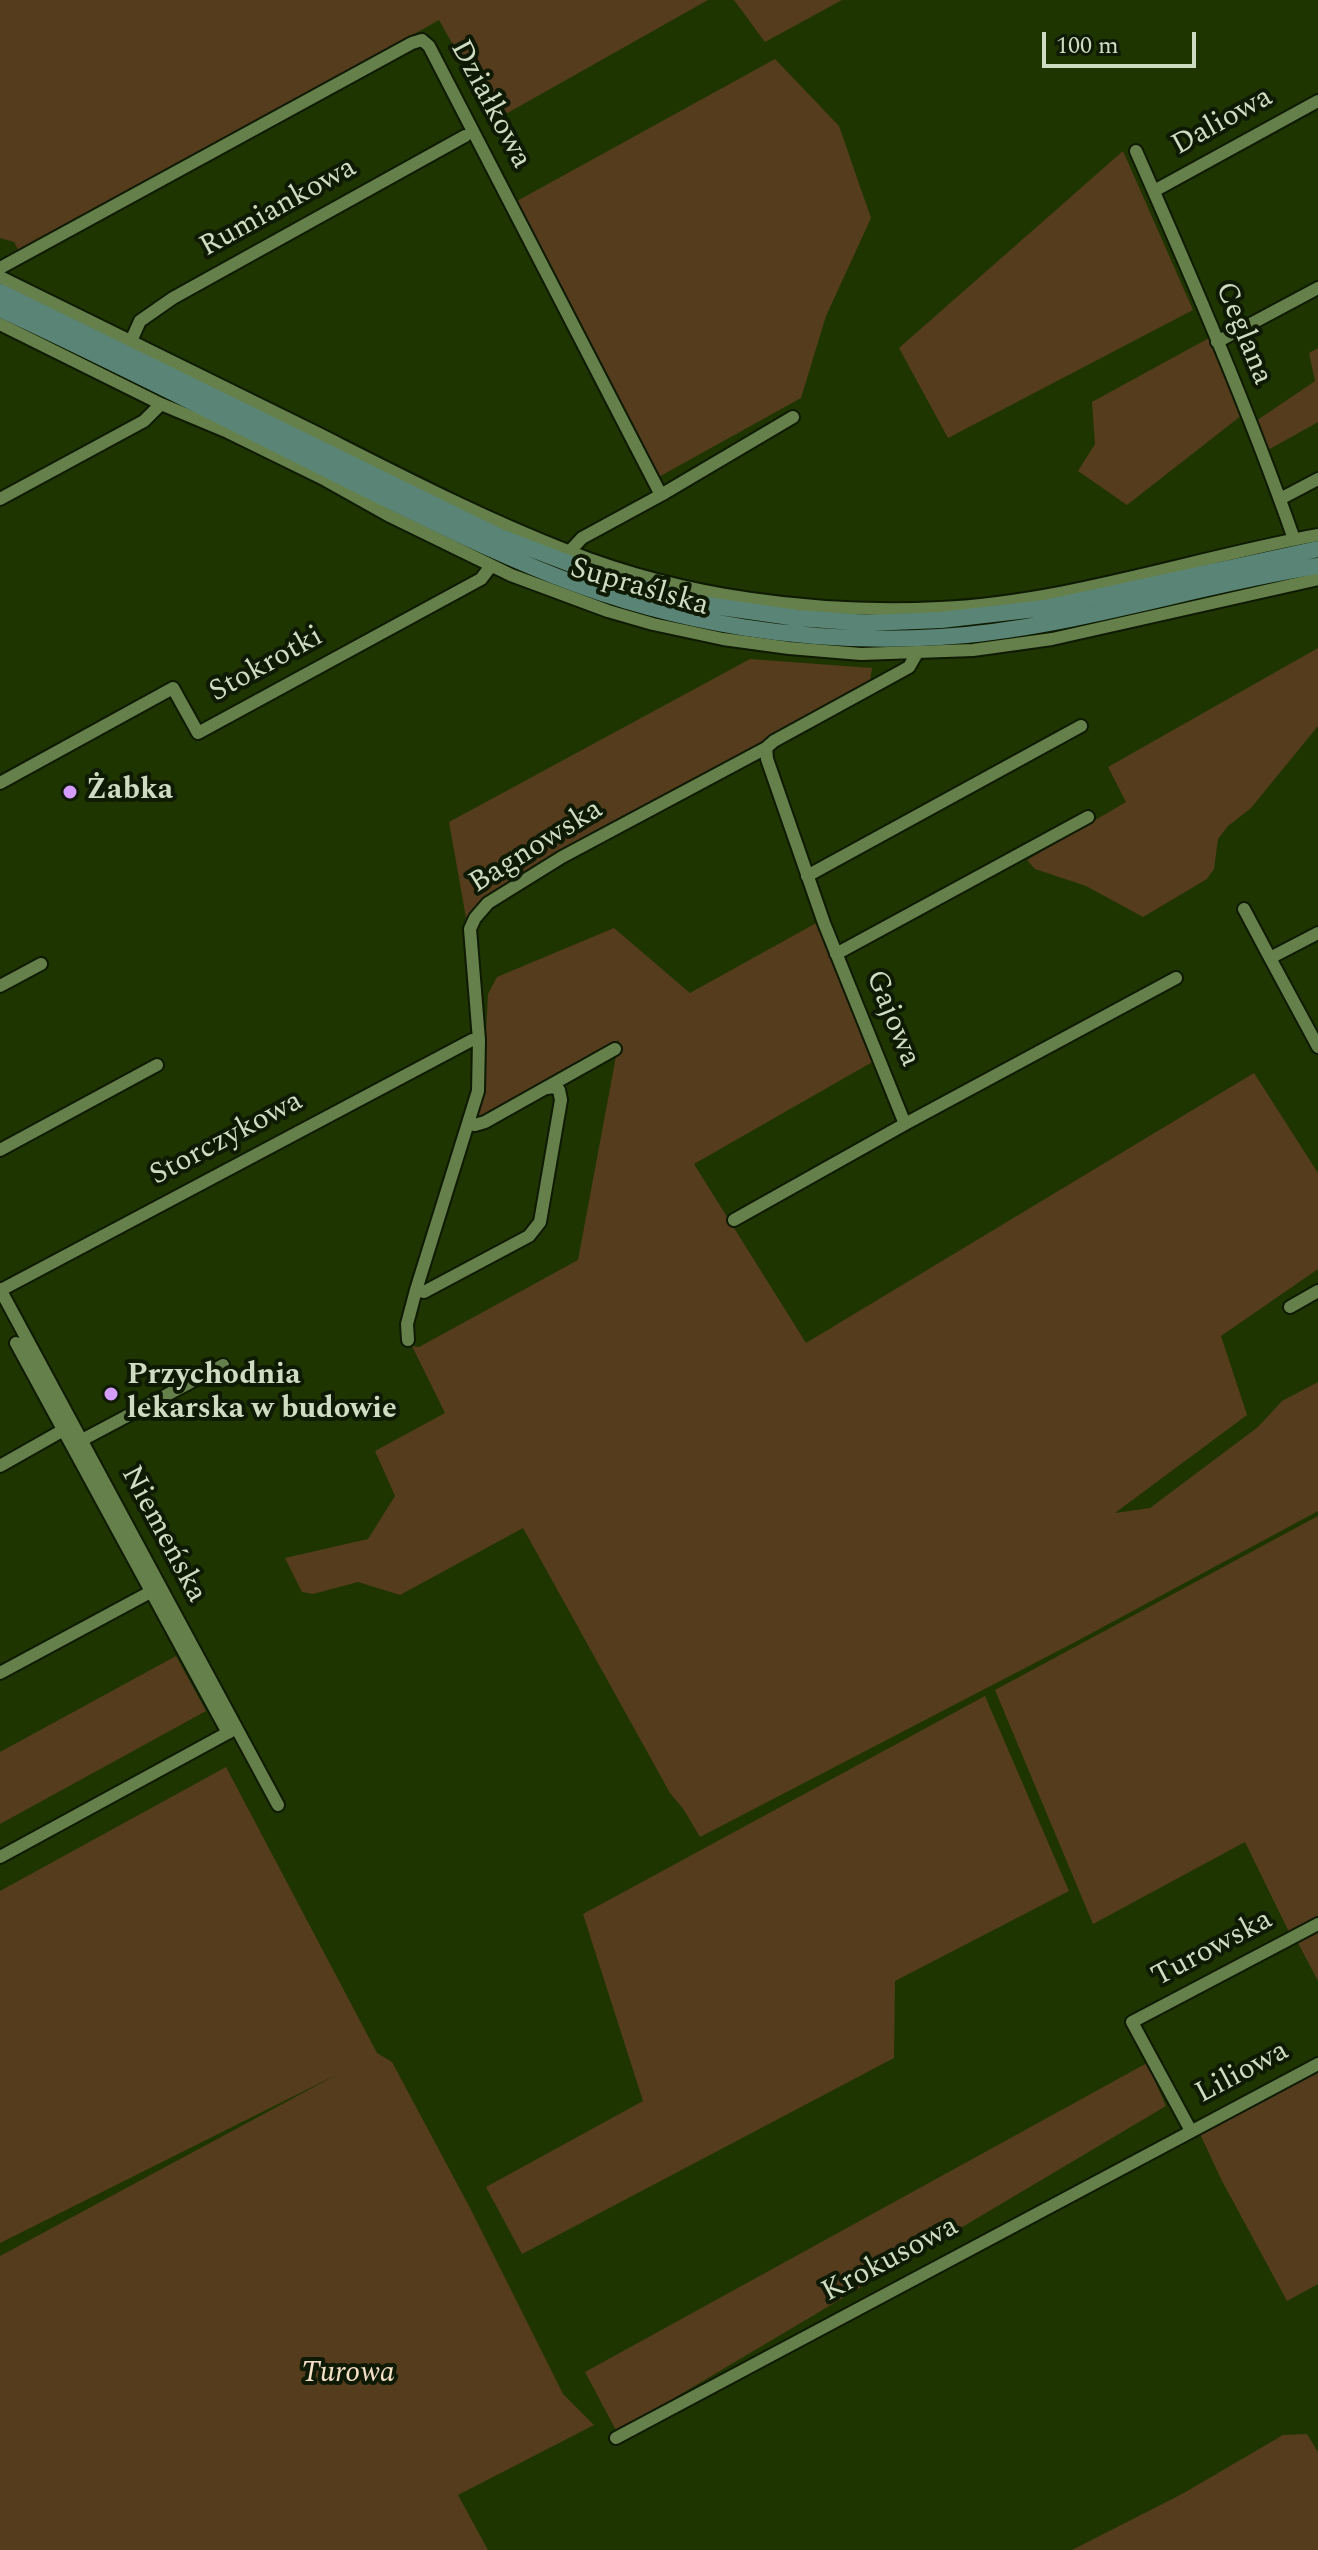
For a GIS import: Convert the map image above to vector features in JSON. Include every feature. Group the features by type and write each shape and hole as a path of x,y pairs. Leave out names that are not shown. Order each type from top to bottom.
{"main road":[{"path":"0,292 500,537 613,580 707,605 797,618 867,623 941,620 1045,608 1318,549"},
{"path":"0,309 494,551 608,595 703,621 795,635 864,639 942,637 1051,625 1318,566"}],"street":[{"name":"Działkowa","path":"0,268 422,40 429,46 661,495"},
{"name":"Daliowa","path":"1154,191 1318,101"},
{"name":"Rumiankowa","path":"131,341 140,321 173,298 465,136"},
{"name":"Ceglana","path":"1136,151 1217,342 1294,539"},
{"name":"Supraślska","path":"0,277 442,495 569,552 663,581 713,592 798,604 884,609 943,608 1044,595 1318,535"},
{"path":"1217,342 1318,288"},
{"name":"Supraślska","path":"0,324 161,404 324,479 491,566 594,607 710,636 789,648 861,654 973,650 1052,639 1318,579"},
{"path":"0,499 144,421 161,404"},
{"path":"569,552 582,538 793,417"},
{"path":"1280,499 1318,479"},
{"name":"Stokrotki","path":"0,783 173,688 198,733 481,579 491,566"},
{"name":"Bagnowska","path":"408,1340 407,1324 416,1290 478,1091 479,1040 470,929 475,918 488,903 562,857 909,667 917,653"},
{"path":"807,876 1081,726"},
{"name":"Gajowa","path":"766,748 767,759 807,876 905,1124"},
{"path":"836,954 1088,817"},
{"path":"1244,909 1318,1047"},
{"path":"1270,958 1318,933"},
{"path":"0,986 41,964"},
{"path":"734,1220 1176,978"},
{"name":"Storczykowa","path":"0,1289 472,1040 479,1040"},
{"path":"469,1124 485,1122 615,1049"},
{"path":"0,1150 157,1065"},
{"path":"416,1290 424,1292 529,1236 536,1229 540,1222 561,1100 559,1090 547,1088"},
{"name":"Niemeńska","path":"0,1289 68,1427 82,1440 156,1589 232,1731 278,1805"},
{"path":"1290,1307 1318,1291"},
{"path":"0,1673 156,1589 68,1427 16,1343"},
{"path":"82,1440 223,1365"},
{"path":"0,1466 68,1427"},
{"path":"0,1857 232,1731"},
{"name":"Turowska","path":"1191,2131 1132,2022 1318,1924"},
{"name":"Liliowa","path":"1191,2131 1318,2064"},
{"name":"Krokusowa","path":"616,2438 1191,2131"}],"green space":[{"path":"0,0 708,0 495,120 439,20 19,251 14,242 0,238"},
{"path":"734,0 842,0 765,42"},
{"path":"775,59 839,126 871,218 826,316 801,398 655,479 517,201"},
{"path":"1123,151 1193,310 948,438 899,348"},
{"path":"1209,338 1242,415 1127,505 1078,471 1095,444 1092,402"},
{"path":"1318,348 1318,422 1268,450 1256,421 1315,381 1309,353"},
{"path":"1318,648 1318,726 1251,808 1228,826 1218,839 1214,869 1207,879 1143,917 1086,886 1035,869 1027,860 1126,802 1108,767"},
{"path":"750,659 872,668 870,682 483,905 466,918 449,822"},
{"path":"818,922 874,1061 694,1164 806,1343 1254,1073 1318,1173 1318,1269 1221,1336 1247,1415 1115,1513 1150,1508 1258,1427 1282,1401 1318,1382 1318,1511 1077,1641 700,1837 670,1793 523,1528 400,1595 358,1582 313,1594 302,1592 285,1558 368,1539 395,1496 375,1451 445,1413 412,1346 419,1347 578,1260 619,1040 473,1122 483,1090 488,994 497,977 614,928 690,993"},
{"path":"1318,1516 1318,1917 1289,1932 1245,1842 1093,1924 995,1690"},
{"path":"176,1656 206,1711 0,1824 0,1752"},
{"path":"985,1696 1069,1891 895,1981 894,2058 522,2254 486,2187 643,2101 583,1914"},
{"name":"Turowa","path":"226,1767 377,2053 392,2062 470,2208 563,2394 594,2425 458,2495 488,2550 0,2550 0,2256 338,2074 0,2243 0,1891"},
{"path":"1318,1932 1318,1981 1298,1943"},
{"path":"1147,2063 1166,2106 617,2432 585,2372"},
{"path":"1318,2070 1318,2284 1287,2301 1200,2134"},
{"path":"1307,2434 1318,2452 1318,2550 1072,2550 1182,2494 1283,2435"}],"place":[{"name":"Żabka","path":"70,792"},
{"name":"Przychodnia lekarska w budowie","path":"111,1394"}]}
